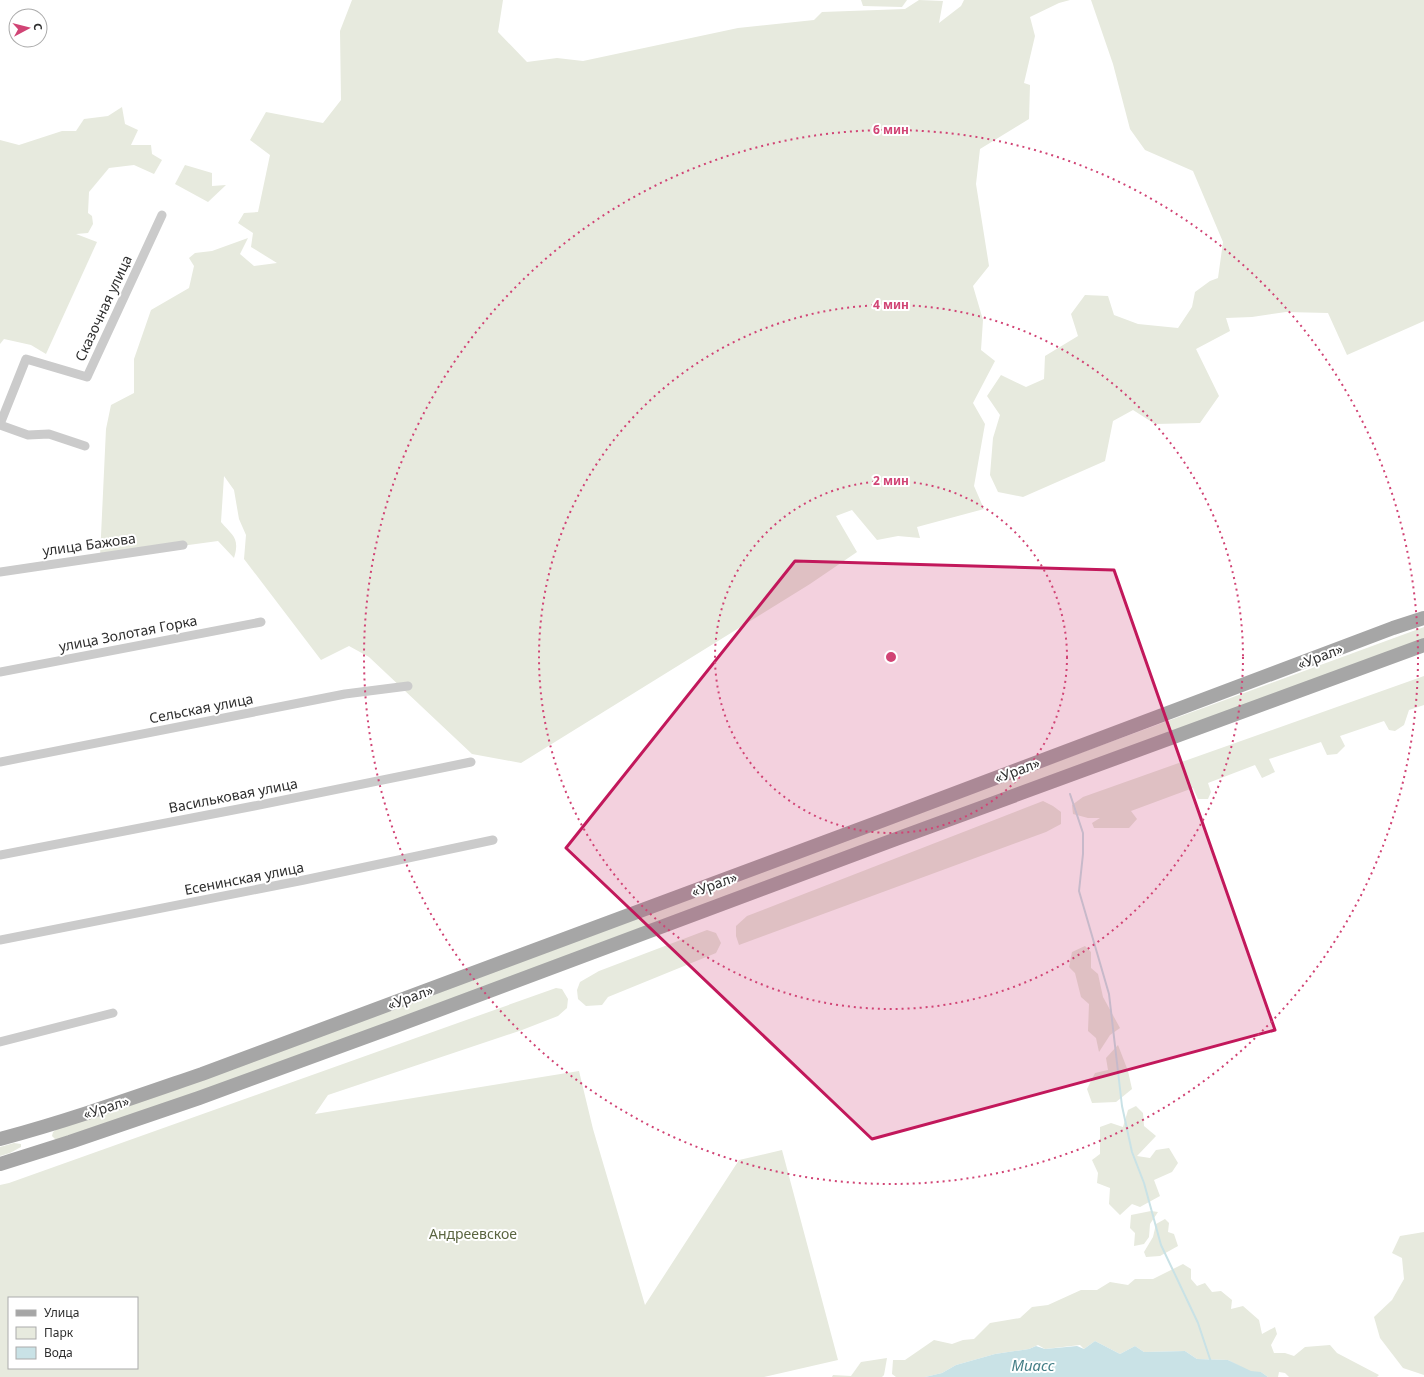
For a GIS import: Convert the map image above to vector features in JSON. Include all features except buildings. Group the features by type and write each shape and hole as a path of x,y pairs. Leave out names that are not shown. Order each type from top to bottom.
{"main road":[{"name":"«Урал»","path":"0,1139 39,1129 202,1074 877,823 1393,628 1424,618"},
{"name":"«Урал»","path":"0,1164 70,1142 213,1093 911,833 1424,645"},
{"path":"0,1158 39,1147 47,1143 50,1139 48,1132 39,1129"}],"street":[{"name":"Сказочная улица","path":"85,446 48,434 28,435 0,425 26,359 87,377 162,215"},
{"name":"улица Бажова","path":"0,572 183,545"},
{"name":"улица Золотая Горка","path":"0,672 261,622"},
{"name":"Сельская улица","path":"0,762 344,694 408,686"},
{"name":"Васильковая улица","path":"0,855 471,762"},
{"name":"Есенинская улица","path":"0,940 304,880 493,840"},
{"path":"0,1042 113,1013"}],"highlighted area":[{"path":"795,561 1114,570 1275,1030 872,1139 566,848"}],"green space":[{"path":"352,0 503,0 498,32 527,62 557,58 583,61 738,28 814,20 822,12 905,9 919,0 943,1 939,23 961,6 964,0 1070,0 1059,3 1030,17 1035,36 1024,83 1030,85 1029,119 980,149 976,184 989,266 973,286 983,320 981,350 995,361 973,403 985,424 974,486 984,509 917,527 920,538 898,536 877,540 852,510 836,516 857,552 810,584 521,763 472,754 369,657 349,646 321,660 244,559 246,535 239,519 234,490 224,476 221,522 232,534 236,542 234,558 218,541 100,557 106,429 111,405 134,393 134,359 151,310 189,288 194,266 189,258 195,253 212,251 248,238 240,254 254,266 277,263 251,247 253,233 238,223 244,213 258,212 270,155 250,140 266,112 323,123 341,100 340,31"},
{"path":"861,0 907,0 902,7 863,6"},
{"path":"1091,0 1424,0 1424,321 1347,355 1328,313 1286,312 1252,317 1226,318 1230,331 1196,349 1219,396 1200,423 1155,424 1133,410 1113,421 1105,461 1023,497 998,492 990,475 993,438 1000,415 987,396 1001,375 1026,387 1044,379 1045,356 1078,336 1071,314 1085,295 1108,296 1114,315 1138,324 1178,328 1192,307 1195,292 1210,281 1218,278 1223,242 1193,171 1145,150 1130,129 1113,64"},
{"path":"122,107 125,124 138,130 131,145 151,145 152,154 162,160 154,174 134,165 109,168 89,192 88,213 92,216 93,224 88,233 76,234 97,242 46,354 31,345 4,339 0,344 0,140 19,145 62,131 76,131 84,119 108,116"},
{"path":"185,165 212,173 212,186 226,185 208,202 175,184"},
{"path":"1424,627 1424,640 361,1034 63,1140 55,1139 52,1136 53,1132 60,1127"},
{"path":"1424,676 1424,705 1409,710 1404,725 1395,731 1389,730 1384,721 1340,736 1345,746 1337,754 1327,755 1321,742 1269,759 1275,772 1262,778 1255,765 1208,783 1211,792 1208,799 1198,799 1193,788 1131,811 1137,819 1129,828 1094,828 1092,823 1100,818 1088,818 1073,814 1072,805 1083,797"},
{"path":"1043,801 1061,812 1061,824 1046,832 739,945 736,936 736,926 747,916"},
{"path":"707,930 716,933 721,943 716,953 608,997 602,1005 586,1006 578,999 577,990 580,982 599,971"},
{"path":"1085,946 1091,952 1091,968 1098,974 1103,997 1120,1028 1110,1035 1099,1052 1096,1038 1088,1031 1089,1004 1081,997 1075,973 1069,967 1072,952"},
{"name":"Андреевское","path":"556,988 562,989 568,999 567,1008 558,1016 522,1030 328,1095 315,1114 579,1071 593,1129 645,1305 739,1160 782,1150 838,1360 764,1377 0,1377 0,1185"},
{"path":"1118,1045 1128,1071 1132,1089 1116,1102 1092,1103 1087,1089 1095,1073 1108,1070 1106,1058"},
{"path":"1136,1106 1143,1113 1144,1126 1156,1136 1137,1156 1150,1158 1156,1150 1169,1148 1178,1163 1172,1172 1154,1180 1160,1196 1140,1207 1132,1204 1120,1215 1109,1204 1110,1188 1097,1183 1098,1173 1092,1160 1100,1154 1100,1127 1111,1123 1123,1127 1128,1110"},
{"path":"14,1143 21,1144 21,1147 0,1156 0,1147"},
{"path":"1151,1211 1158,1212 1150,1224 1149,1237 1144,1244 1134,1246 1135,1233 1130,1228 1131,1215"},
{"path":"1165,1219 1169,1223 1168,1232 1174,1234 1178,1246 1160,1256 1146,1257 1144,1252 1153,1237 1156,1224"},
{"path":"1424,1232 1424,1375 1403,1368 1380,1338 1374,1317 1392,1300 1404,1279 1402,1258 1392,1253 1400,1236"},
{"path":"1183,1264 1191,1269 1191,1279 1197,1286 1205,1283 1212,1292 1221,1291 1232,1300 1231,1309 1243,1306 1259,1320 1262,1334 1275,1327 1277,1334 1271,1345 1274,1353 1285,1353 1294,1356 1305,1347 1330,1345 1337,1353 1379,1375 1377,1377 1289,1377 1285,1373 1279,1372 1278,1377 1268,1377 1261,1372 1251,1372 1228,1360 1197,1359 1185,1351 1144,1352 1135,1346 1120,1354 1095,1341 1084,1349 1080,1345 1045,1349 1038,1345 1029,1349 995,1354 956,1365 942,1373 925,1377 896,1377 892,1374 893,1360 905,1360 934,1340 952,1344 963,1340 974,1339 990,1323 1020,1318 1032,1307 1048,1305 1081,1290 1097,1290 1110,1282 1128,1285 1135,1279 1153,1279"},
{"path":"887,1358 884,1375 882,1377 832,1377 833,1375 851,1376 861,1362"}],"water":[{"name":"Миасс","path":"1095,1341 1120,1354 1135,1346 1144,1352 1185,1351 1197,1359 1228,1360 1251,1371 1261,1372 1268,1377 925,1377 942,1373 956,1365 995,1354 1029,1349 1036,1346 1045,1349 1077,1346 1084,1349"}],"waterway":[{"path":"1070,794 1083,833 1083,854 1079,891 1109,994 1122,1106 1132,1152 1144,1183 1161,1245 1198,1323 1211,1362"}]}
